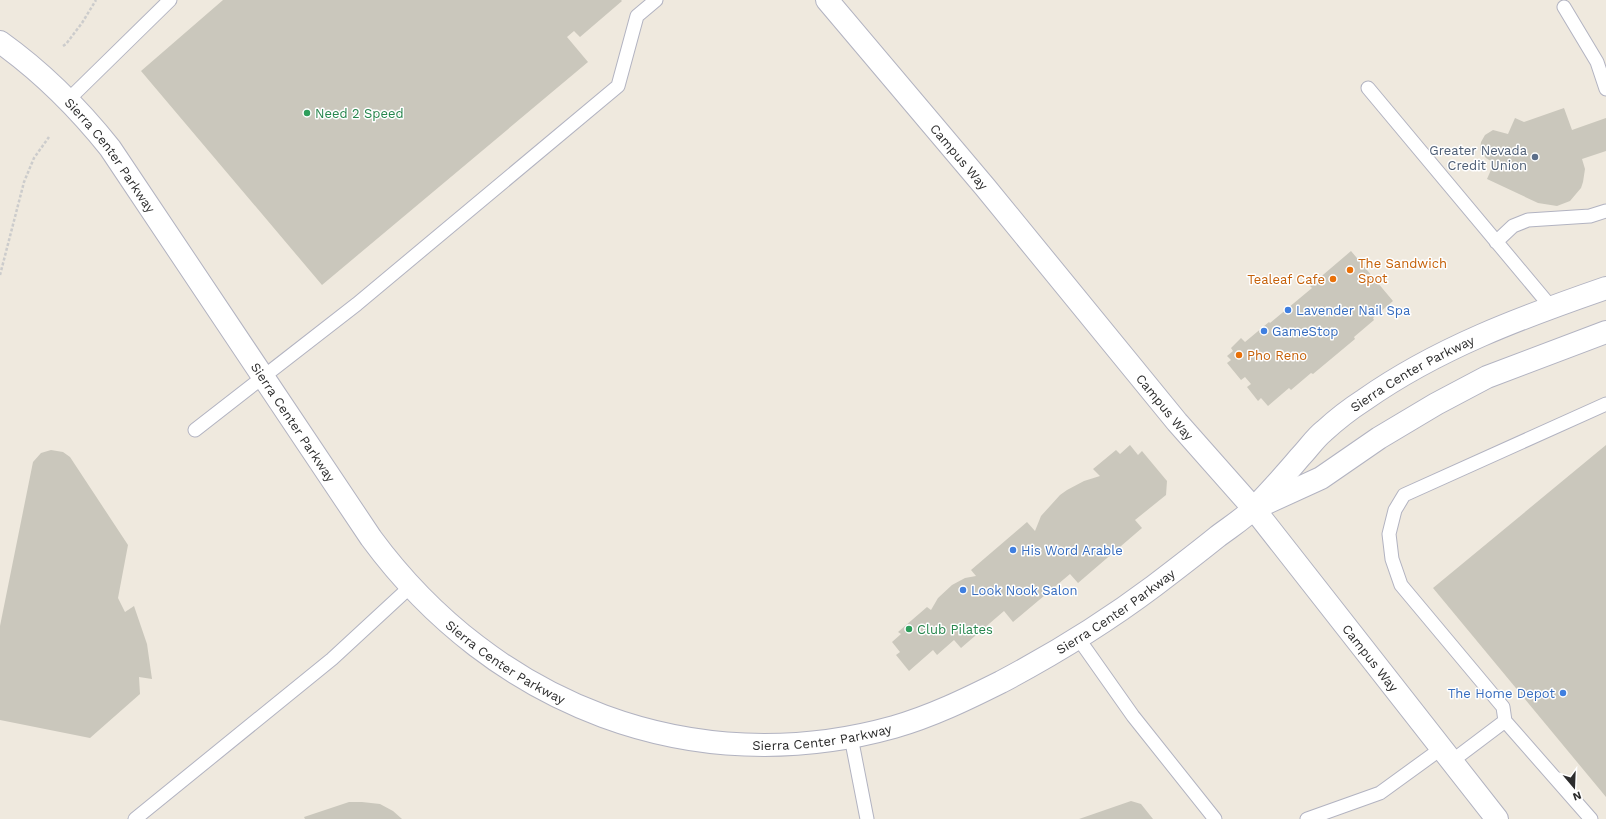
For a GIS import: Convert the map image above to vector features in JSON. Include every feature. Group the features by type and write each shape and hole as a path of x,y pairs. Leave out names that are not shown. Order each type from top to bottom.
{"street":[{"name":"Campus Way","path":"827,0 990,193 1177,422 1254,509 1497,819"},
{"name":"Sierra Center Parkway","path":"0,42 39,73 68,100 92,125 119,160 371,538 410,587 436,613 462,636 512,672 571,703 606,718 640,728 708,741 739,744 802,744 851,737 897,726 974,696 1027,668 1078,638 1153,587 1254,509 1322,432 1363,400 1439,354 1551,307 1606,288"},
{"name":"Sierra Center Parkway","path":"1254,509 1321,478 1379,438 1436,404 1487,378 1606,332"}],"lane":[{"path":"68,100 170,0"},
{"path":"195,430 357,304 618,86 637,16 656,0"},
{"path":"1564,7 1597,62 1606,88"},
{"path":"1368,88 1551,307"},
{"path":"1496,242 1513,226 1528,220 1590,216 1606,211"},
{"path":"1591,819 1505,721 1503,707 1401,585 1392,559 1389,534 1395,510 1404,495 1606,404"},
{"path":"135,819 332,659 410,587"},
{"path":"1078,638 1133,716 1215,819"},
{"path":"1306,819 1380,792 1505,721"},
{"path":"851,737 867,819"}],"path":[{"path":"63,46 82,23 96,0"},
{"path":"0,275 24,182 34,158 49,138"}],"building":[{"name":"Need 2 Speed","path":"223,0 622,1 580,37 574,31 567,37 588,62 322,285 141,71"},
{"name":"Greater Nevada Credit Union","path":"1564,108 1572,130 1606,118 1606,151 1582,159 1585,169 1583,182 1581,188 1570,201 1557,206 1538,203 1487,179 1494,163 1486,158 1480,150 1481,142 1485,135 1493,130 1508,134 1515,118 1524,122"},
{"path":"1351,251 1393,301 1354,337 1355,339 1313,374 1311,373 1291,390 1289,388 1268,406 1261,398 1258,401 1247,387 1251,384 1245,377 1241,380 1227,363 1231,360 1227,356 1233,351 1231,348 1241,338 1245,342 1269,322 1270,323 1312,288 1310,286"},
{"path":"1130,445 1138,455 1142,451 1167,481 1166,495 1135,520 1142,528 1078,583 1070,574 1013,622 1004,611 961,648 954,640 937,655 933,650 909,671 896,655 900,652 892,642 901,634 898,632 927,607 931,610 938,598 952,585 965,578 976,576 971,570 1027,522 1035,531 1041,516 1060,495 1084,481 1100,476 1093,469 1116,450 1120,454"},
{"name":"The Home Depot","path":"1606,445 1606,797 1433,588"},
{"path":"51,450 63,452 70,457 128,545 118,598 125,612 134,606 147,644 152,679 139,677 140,694 90,738 0,720 0,626 33,462 41,453"},
{"path":"1131,801 1141,804 1153,819 1079,819"},
{"path":"349,802 380,804 393,811 402,819 305,819 304,817"}],"place":[{"name":"Need 2 Speed","path":"307,113"},
{"name":"Greater Nevada Credit Union","path":"1535,157"},
{"name":"The Sandwich Spot","path":"1350,270"},
{"name":"Tealeaf Cafe","path":"1333,279"},
{"name":"Lavender Nail Spa","path":"1288,310"},
{"name":"GameStop","path":"1264,331"},
{"name":"Pho Reno","path":"1239,355"},
{"name":"His Word Arable","path":"1013,550"},
{"name":"Look Nook Salon","path":"963,590"},
{"name":"Club Pilates","path":"909,629"},
{"name":"The Home Depot","path":"1563,693"}]}
